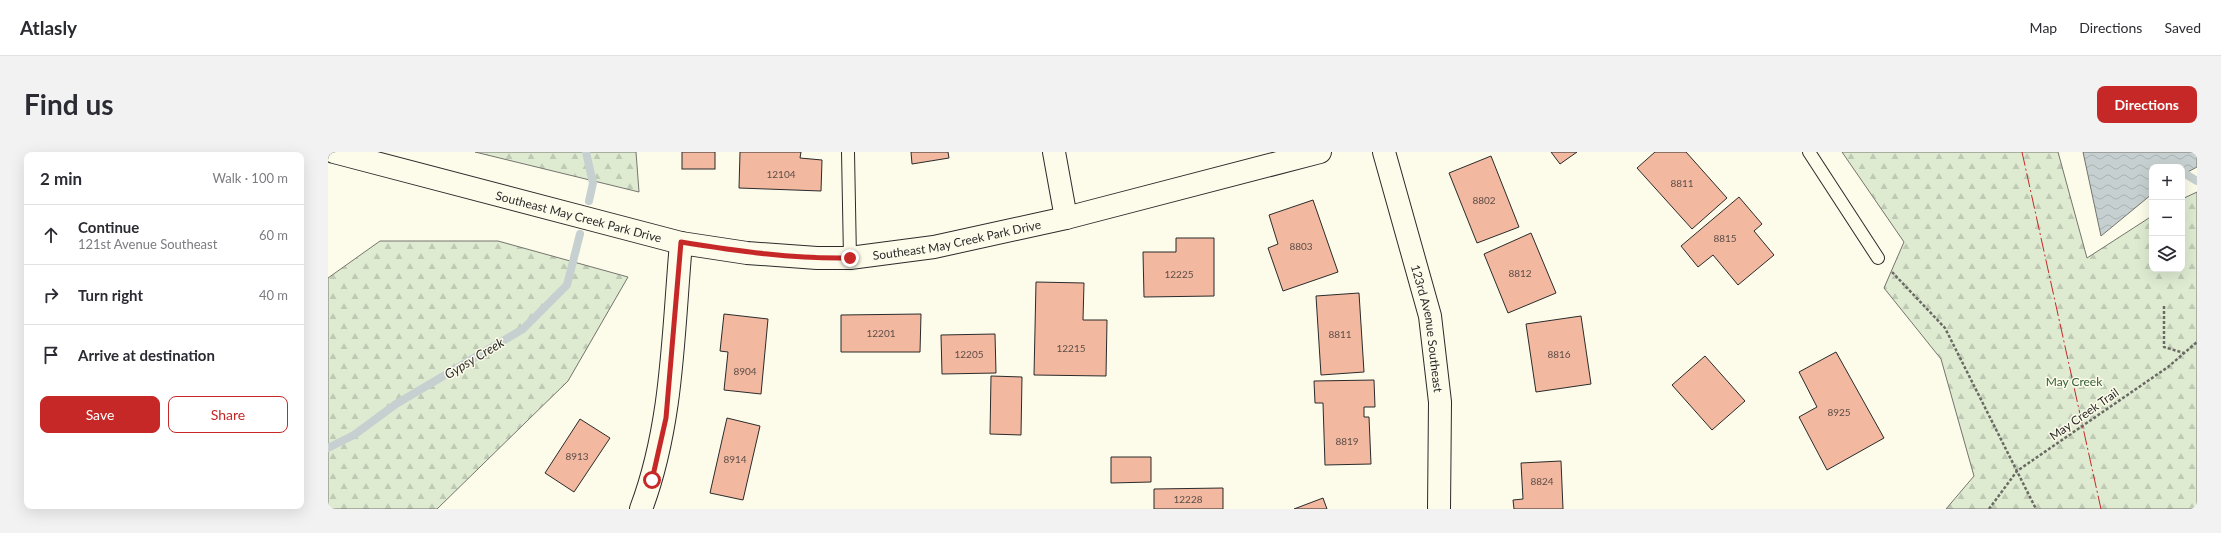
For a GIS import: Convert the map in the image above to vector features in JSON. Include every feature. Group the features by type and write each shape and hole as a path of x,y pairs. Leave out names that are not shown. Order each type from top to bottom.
{"street":[{"name":"Southeast May Creek Park Drive","path":"334,152 681,242 755,253 817,258 850,258 934,247 1066,218 1320,152"},
{"path":"1054,152 1066,218"},
{"name":"123rd Avenue Southeast","path":"1384,152 1430,316 1440,402 1439,509"},
{"path":"641,509 652,480 666,418 681,242"}],"lane":[{"path":"848,152 850,258"},
{"path":"1809,152 1878,258"}],"path":[{"path":"1878,258 1945,328 2036,509"},
{"path":"2164,306 2164,347 2184,353"},
{"name":"May Creek Trail","path":"1988,509 2017,471 2168,367 2197,342"}],"green space":[{"path":"475,152 636,152 639,192"},
{"name":"May Creek","path":"1842,152 2058,152 2087,258 2149,218 2149,272 2185,272 2185,198 2197,192 2197,509 1946,509 1974,476 1941,359 1884,288 1904,242"},
{"path":"380,241 498,241 628,277 568,381 437,509 328,509 328,278"}],"water":[{"path":"2083,152 2197,152 2197,167 2185,173 2185,164 2149,164 2149,196 2101,236"}],"building":[{"path":"682,152 715,152 715,169 682,169"},
{"path":"740,152 801,152 800,158 822,160 821,191 739,188"},
{"path":"911,152 948,152 949,158 912,164"},
{"path":"1551,152 1577,152 1560,164"},
{"path":"1655,152 1686,152 1727,198 1692,229 1637,168"},
{"path":"1491,156 1519,227 1477,243 1449,173"},
{"path":"1739,197 1762,224 1754,231 1774,255 1738,285 1713,255 1698,267 1681,246"},
{"path":"1313,200 1338,272 1283,291 1268,248 1278,244 1269,215"},
{"path":"1531,233 1556,293 1508,313 1484,254"},
{"path":"1176,238 1214,238 1214,296 1144,297 1143,252 1176,252"},
{"path":"1036,282 1084,283 1083,320 1107,320 1106,376 1034,375"},
{"path":"1359,293 1364,372 1321,375 1316,296"},
{"path":"724,314 768,319 761,394 724,390 728,352 720,351"},
{"path":"921,314 920,352 841,352 841,315"},
{"path":"1581,316 1591,384 1536,392 1526,324"},
{"path":"995,334 996,373 942,374 941,335"},
{"path":"1836,352 1884,438 1827,470 1799,417 1817,407 1799,372"},
{"path":"1705,356 1745,401 1712,430 1672,385"},
{"path":"991,376 1022,377 1021,435 990,434"},
{"path":"1374,380 1375,407 1364,407 1364,417 1369,417 1371,464 1325,465 1323,403 1315,403 1314,381"},
{"path":"727,418 760,426 743,500 710,493"},
{"path":"580,419 610,438 574,492 545,473"},
{"path":"1111,457 1151,457 1151,482 1111,483"},
{"path":"1561,461 1563,509 1514,509 1513,500 1523,499 1521,463"},
{"path":"1223,488 1223,509 1154,509 1154,489"},
{"path":"1323,498 1327,509 1294,509"}],"waterway":[{"name":"Gypsy Creek","path":"586,152 593,183 589,201"},
{"path":"2185,174 2197,181"},
{"name":"Gypsy Creek","path":"328,448 354,435 396,404 523,329 567,285 580,234"}],"power":[{"path":"2022,152 2101,509"}],"route":[{"path":"652,480 666,418 681,242 747,252 817,258 850,258"}]}
